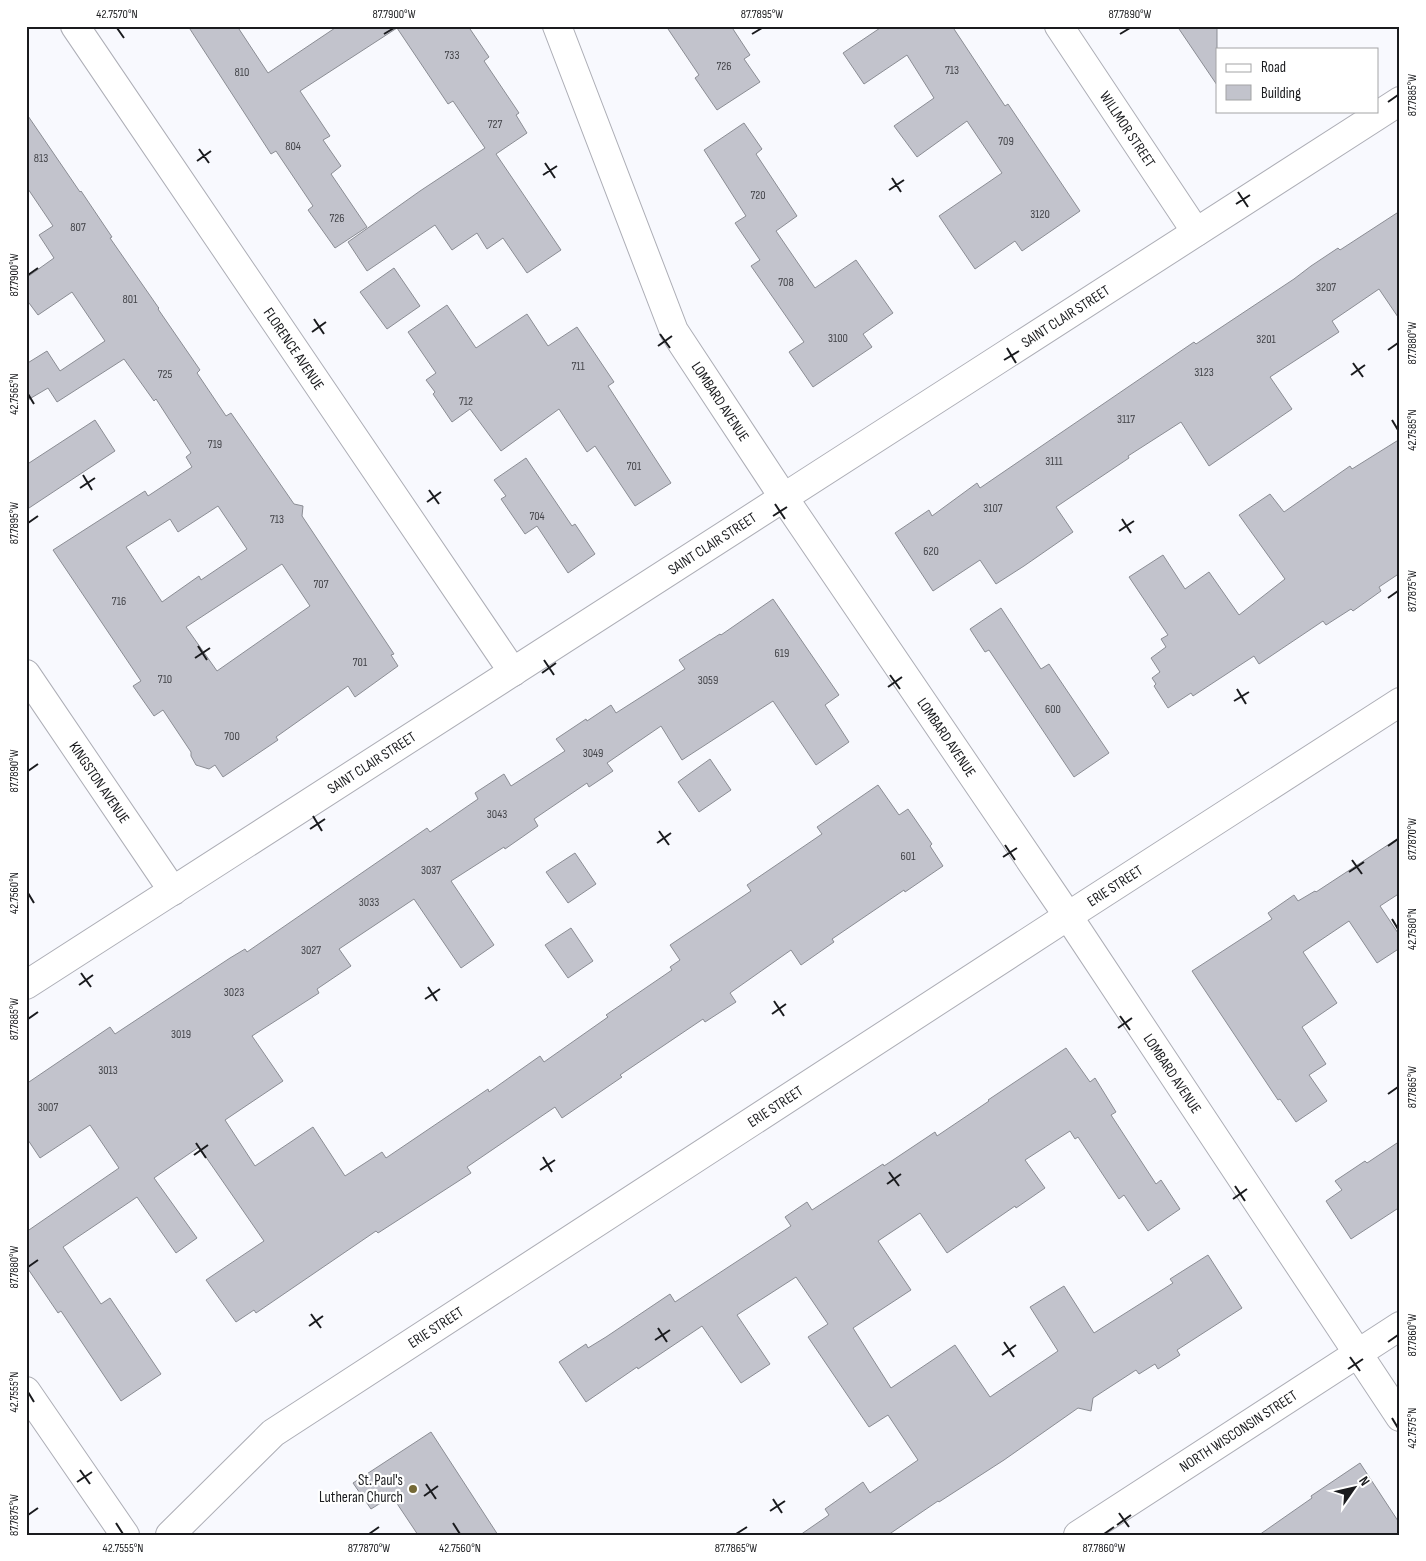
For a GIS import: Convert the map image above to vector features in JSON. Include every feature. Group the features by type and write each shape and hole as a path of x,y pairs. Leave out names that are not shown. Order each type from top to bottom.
{"street":[{"name":"FLORENCE AVENUE","path":"76,26 513,672"},
{"name":"LOMBARD AVENUE","path":"557,26 674,331 784,498 1068,916 1400,1417"},
{"name":"WILLMOR STREET","path":"1059,26 1196,232"},
{"name":"SAINT CLAIR STREET","path":"26,985 1400,101"},
{"name":"KINGSTON AVENUE","path":"26,674 173,891"},
{"name":"ERIE STREET","path":"170,1535 273,1433 1400,702"},
{"name":"NORTH WISCONSIN STREET","path":"1078,1535 1400,1326"},
{"path":"26,1391 125,1535"}],"building":[{"path":"188,26 237,26 268,73 338,26 468,26 489,57 484,61 519,113 516,115 527,133 496,154 561,250 527,273 503,238 487,249 477,233 452,250 435,225 367,271 348,242 485,148 453,101 448,104 397,28 300,91 330,136 323,140 341,166 331,174 367,227 335,248 308,210 313,206 276,151 271,154"},
{"path":"666,26 731,26 750,55 744,59 760,82 717,110 695,78 699,75"},
{"path":"883,26 952,26 1005,106 1008,104 1080,211 1022,251 1015,241 975,269 939,216 1002,173 967,121 917,157 894,126 934,98 907,55 864,84 843,53"},
{"path":"1177,26 1217,26 1216,84"},
{"path":"26,113 81,191 112,237 110,238 200,370 197,373 226,416 231,413 294,504 303,506 302,516 394,654 391,655 398,666 355,697 348,686 276,737 278,740 223,777 215,765 209,769 196,765 191,752 163,710 154,716 133,686 141,681 53,550 145,491 148,496 192,467 186,457 191,453 156,399 154,401 124,359 57,402 48,388 26,401 26,364 47,351 60,371 105,341 72,292 38,315 26,299 26,278 54,258 39,235 53,226 26,186","holes":["218,506 247,549 201,580 199,576 162,602 126,547 170,519 178,532","282,564 310,606 217,671 186,627"]},
{"path":"744,123 762,149 756,154 797,216 776,231 815,288 856,260 893,313 863,334 872,347 813,387 789,352 804,342 751,266 760,260 735,223 746,216 704,150"},
{"path":"1400,211 1400,320 1379,289 1332,321 1339,332 1270,377 1292,409 1209,466 1181,422 1128,456 1129,458 1056,507 1073,532 1024,566 996,584 980,560 933,591 895,533 929,510 932,516 977,483 980,488 1194,342 1196,344 1338,248 1340,250"},
{"path":"394,268 420,306 387,329 360,292"},
{"path":"447,305 476,348 527,314 548,346 577,327 614,382 608,386 671,483 635,506 595,446 587,452 559,409 501,451 470,409 452,422 426,380 436,373 408,332"},
{"path":"95,420 115,451 26,510 26,465"},
{"path":"1400,439 1400,573 1379,587 1381,591 1353,611 1351,609 1326,625 1323,621 1259,664 1254,656 1193,696 1191,693 1168,708 1154,686 1156,684 1152,678 1160,672 1151,658 1166,647 1161,639 1168,635 1129,577 1163,555 1185,589 1209,572 1239,615 1285,579 1239,515 1270,494 1284,512 1350,466 1352,469"},
{"path":"526,458 572,526 575,524 595,554 568,573 537,526 525,534 501,499 506,496 494,480"},
{"path":"773,599 839,695 825,705 849,742 816,765 773,701 682,760 661,726 607,763 613,771 589,787 587,783 534,819 538,826 505,849 504,847 451,881 494,945 461,968 414,899 339,949 351,966 317,989 319,993 252,1036 283,1081 225,1120 255,1166 313,1127 345,1176 382,1152 386,1158 488,1089 489,1092 540,1056 544,1062 608,1017 606,1015 672,970 670,967 680,960 670,945 751,891 747,885 822,834 817,827 878,785 899,815 908,809 932,844 930,846 943,866 832,939 834,942 801,965 791,950 730,993 736,1002 705,1022 703,1019 620,1075 622,1077 562,1118 555,1107 467,1167 471,1173 378,1233 376,1231 256,1313 254,1310 236,1322 206,1280 264,1241 199,1147 154,1178 197,1238 176,1253 137,1197 63,1247 101,1304 110,1298 161,1374 121,1401 61,1311 58,1313 26,1266 26,1232 119,1168 90,1125 40,1158 26,1137 26,1084 110,1027 115,1034 230,958 245,949 247,952 427,828 430,832 478,799 475,793 504,774 511,786 565,751 556,739 611,705 616,713 685,669 679,660 721,635"},
{"path":"1001,608 1041,669 1049,664 1109,753 1074,777 989,650 985,652 970,629"},
{"path":"710,759 731,790 699,812 678,782"},
{"path":"1400,837 1400,893 1380,906 1400,936 1400,948 1377,963 1349,921 1303,952 1337,1003 1302,1027 1326,1064 1309,1075 1327,1101 1296,1122 1280,1099 1278,1100 1192,971 1272,919 1268,913 1294,895 1298,901 1316,892"},
{"path":"575,853 596,884 568,903 546,872"},
{"path":"571,928 593,961 568,978 545,945"},
{"path":"1066,1048 1090,1082 1095,1078 1116,1112 1111,1115 1156,1184 1161,1180 1180,1209 1148,1231 1124,1195 1119,1199 1078,1137 1075,1139 1070,1131 1025,1160 1045,1188 1016,1208 1015,1206 947,1253 920,1213 878,1241 911,1290 853,1328 891,1388 955,1345 990,1397 1058,1351 1030,1307 1064,1286 1094,1333 1173,1283 1170,1279 1208,1255 1242,1308 1177,1350 1180,1355 1158,1369 1155,1364 1139,1374 1136,1370 1093,1398 1091,1411 1078,1408 1004,1460 888,1535 800,1535 829,1515 825,1509 863,1482 870,1493 918,1460 888,1415 869,1427 808,1337 828,1324 796,1277 737,1315 770,1364 741,1383 702,1326 586,1402 559,1362 586,1344 588,1348 606,1337 670,1294 675,1302 791,1226 785,1217 807,1202 812,1210 935,1132 937,1136"},
{"path":"1400,1141 1400,1207 1351,1239 1326,1201 1342,1190 1335,1181"},
{"name":"St. Paul's Lutheran Church","path":"431,1432 498,1535 418,1535 392,1496 371,1509 353,1483"},
{"path":"1360,1463 1400,1524 1400,1535 1259,1535 1312,1498 1311,1496"}],"place":[{"name":"St. Paul's Lutheran Church","path":"413,1489"}]}
